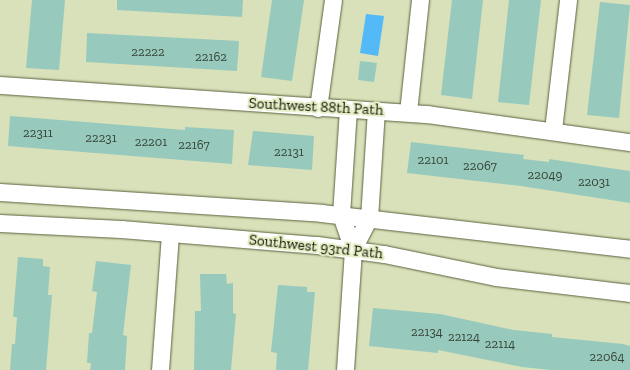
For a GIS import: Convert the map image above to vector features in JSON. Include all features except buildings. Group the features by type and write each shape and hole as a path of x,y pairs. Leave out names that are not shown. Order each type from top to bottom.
{"street":[{"path":"318,108 333,0"},
{"path":"408,112 420,0"},
{"path":"553,130 568,0"},
{"name":"Southwest 88th Path","path":"0,85 318,108 408,112 553,130 630,142"},
{"path":"345,370 353,249 341,215 348,109"},
{"path":"353,249 369,218 376,111"},
{"path":"0,192 341,215 630,249"},
{"name":"Southwest 93rd Path","path":"0,223 170,233 353,249 496,277 630,293"},
{"path":"160,370 170,233"}],"water":[{"path":"366,14 384,16 378,56 360,53"}]}
